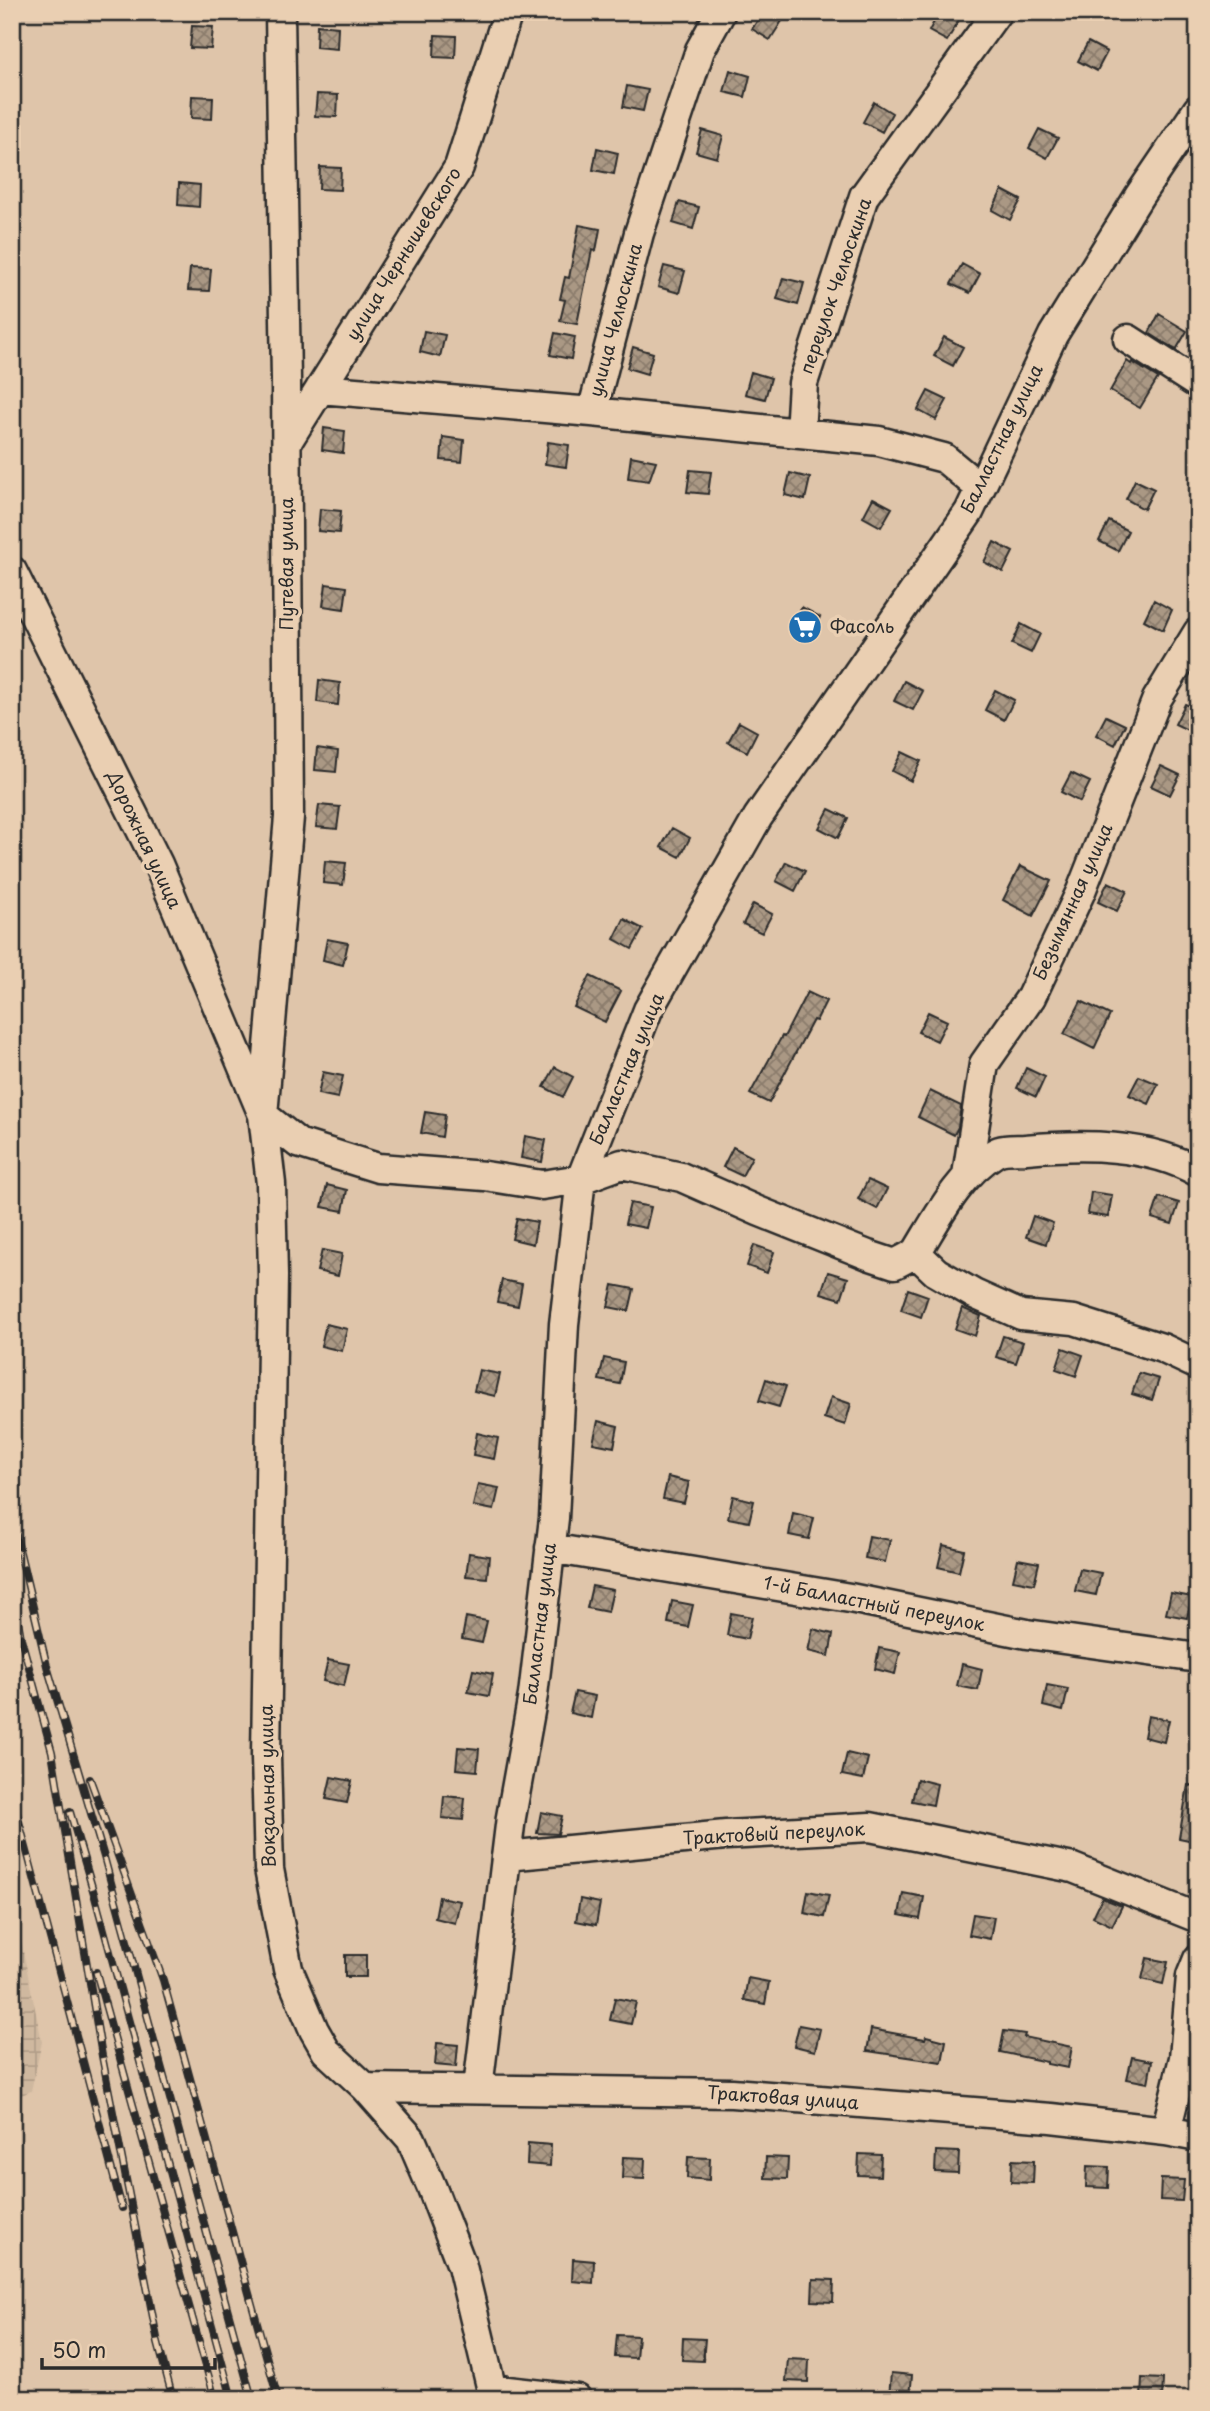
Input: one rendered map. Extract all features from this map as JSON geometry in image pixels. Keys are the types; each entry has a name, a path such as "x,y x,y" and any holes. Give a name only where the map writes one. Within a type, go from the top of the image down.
{"street":[{"name":"Путевая улица","path":"263,1115 289,817 280,12"},
{"name":"улица Чернышевского","path":"286,443 459,167 508,12"},
{"name":"улица Челюскина","path":"320,389 592,412 639,233 700,50 721,12"},
{"name":"переулок Челюскина","path":"800,433 803,383 864,196 997,12"},
{"name":"Балластная улица","path":"478,2088 510,1817 533,1695 554,1518 564,1324 581,1179 648,1010 758,817 969,512 1053,335 1139,196 1198,109"},
{"path":"1128,339 1198,384"},
{"path":"592,412 879,441 944,458 980,488"},
{"name":"Дорожная улица","path":"12,571 158,864 263,1115"},
{"name":"Безымянная улица","path":"967,1175 984,1064 1031,997 1081,891 1157,699 1198,632"},
{"path":"263,1115 298,1143 378,1168 485,1176 542,1185 581,1179 622,1164 681,1177 758,1211 895,1264 916,1252 967,1175 997,1151 1065,1146 1130,1150 1176,1159 1198,1172"},
{"name":"Вокзальная улица","path":"263,1115 271,1184 273,1276 266,1757 269,1869 288,1969 314,2030 326,2052 366,2088 411,2139 432,2188 462,2266 492,2394"},
{"path":"916,1252 936,1272 974,1294 1021,1315 1074,1320 1162,1348 1198,1365"},
{"name":"1-й Балластный переулок","path":"550,1548 850,1598 1027,1634 1198,1658"},
{"name":"Трактовый переулок","path":"506,1856 726,1835 870,1827 1073,1868 1198,1917"},
{"path":"1166,2131 1184,2058 1192,1976 1198,1959"},
{"name":"Трактовая улица","path":"366,2088 732,2093 1051,2118 1198,2137"},
{"path":"492,2394 577,2399"}],"shaded area":[{"path":"12,1898 42,2042 31,2091 12,2099"}],"building":[{"path":"763,12 782,21 770,40 752,29"},
{"path":"939,12 958,22 947,41 929,31"},
{"path":"317,25 338,27 337,49 316,47"},
{"path":"192,26 213,27 211,49 190,48"},
{"path":"435,35 456,36 455,58 434,57"},
{"path":"1088,42 1107,52 1097,71 1078,61"},
{"path":"730,70 750,76 745,97 724,92"},
{"path":"627,86 648,90 643,111 623,107"},
{"path":"317,94 338,95 337,117 315,116"},
{"path":"192,96 213,97 212,119 191,118"},
{"path":"874,102 892,113 882,132 863,122"},
{"path":"1039,129 1058,138 1047,158 1029,148"},
{"path":"702,130 723,136 717,158 696,152"},
{"path":"597,148 618,153 614,174 593,170"},
{"path":"320,167 341,168 340,190 319,189"},
{"path":"179,183 200,185 199,207 178,205"},
{"path":"1002,190 1021,200 1010,220 992,210"},
{"path":"679,202 699,207 693,229 673,223"},
{"path":"579,225 600,229 596,251 592,250 577,324 560,321 565,300 560,299 565,277 569,278"},
{"path":"962,264 980,274 970,293 951,284"},
{"path":"664,266 685,271 679,293 658,287"},
{"path":"190,268 211,269 209,291 188,290"},
{"path":"783,278 804,283 798,305 777,299"},
{"path":"1159,314 1187,331 1176,350 1149,333"},
{"path":"424,331 445,335 440,357 420,352"},
{"path":"555,333 575,337 571,359 550,355"},
{"path":"944,337 963,347 953,366 934,356"},
{"path":"633,347 653,353 647,374 627,368"},
{"path":"1127,361 1158,378 1140,408 1110,391"},
{"path":"751,372 771,378 765,399 745,394"},
{"path":"928,391 947,400 936,420 918,410"},
{"path":"324,428 345,431 343,453 322,450"},
{"path":"443,437 464,440 462,462 441,460"},
{"path":"548,442 569,445 566,467 545,464"},
{"path":"631,456 656,461 649,481 628,478"},
{"path":"690,470 711,472 708,494 687,492"},
{"path":"790,473 810,478 805,500 785,495"},
{"path":"1135,480 1154,489 1144,509 1126,499"},
{"path":"873,498 892,508 881,527 863,517"},
{"path":"320,509 341,511 339,533 318,531"},
{"path":"1109,521 1128,531 1118,551 1099,541"},
{"path":"994,542 1013,552 1003,572 984,562"},
{"path":"326,584 347,587 344,609 323,606"},
{"path":"1154,600 1172,610 1163,630 1144,620"},
{"path":"802,607 820,617 810,637 791,627"},
{"path":"1021,624 1040,634 1031,653 1012,644"},
{"path":"319,680 340,683 338,705 317,702"},
{"path":"904,681 923,691 913,710 894,701"},
{"path":"995,690 1014,700 1004,720 985,710"},
{"path":"1185,704 1198,710 1198,735 1175,724"},
{"path":"1106,716 1125,725 1115,745 1096,735"},
{"path":"739,722 757,732 747,752 728,742"},
{"path":"317,748 338,751 336,772 315,770"},
{"path":"902,752 921,761 911,781 892,771"},
{"path":"1161,766 1180,775 1170,795 1151,786"},
{"path":"1071,773 1090,782 1080,802 1061,792"},
{"path":"319,805 340,807 337,829 316,827"},
{"path":"829,809 848,818 838,838 819,828"},
{"path":"672,828 690,838 680,857 661,847"},
{"path":"325,861 346,863 343,885 323,883"},
{"path":"786,862 805,871 795,891 776,881"},
{"path":"1020,866 1051,881 1033,916 1003,900"},
{"path":"1108,882 1127,891 1117,911 1098,902"},
{"path":"753,904 772,914 762,933 743,924"},
{"path":"624,919 643,929 632,949 614,939"},
{"path":"327,939 348,943 343,965 323,960"},
{"path":"590,976 621,991 605,1022 574,1007"},
{"path":"807,992 826,1001 769,1103 750,1094"},
{"path":"1081,1001 1110,1015 1094,1049 1064,1034"},
{"path":"928,1012 947,1021 937,1041 918,1032"},
{"path":"555,1067 573,1077 563,1097 544,1087"},
{"path":"1026,1068 1045,1077 1036,1097 1017,1088"},
{"path":"323,1072 343,1076 338,1098 318,1094"},
{"path":"1139,1076 1158,1084 1149,1104 1129,1095"},
{"path":"930,1091 961,1106 954,1135 918,1117"},
{"path":"425,1112 445,1115 442,1137 421,1133"},
{"path":"525,1136 546,1140 542,1162 521,1158"},
{"path":"733,1147 752,1157 742,1176 723,1167"},
{"path":"868,1180 887,1189 877,1209 858,1199"},
{"path":"327,1185 347,1190 343,1211 322,1207"},
{"path":"1091,1192 1112,1195 1108,1217 1088,1214"},
{"path":"1159,1197 1179,1203 1172,1224 1152,1218"},
{"path":"630,1203 651,1207 646,1228 625,1224"},
{"path":"1033,1216 1053,1223 1046,1244 1026,1237"},
{"path":"517,1218 537,1222 533,1244 512,1239"},
{"path":"754,1245 774,1252 767,1273 747,1266"},
{"path":"322,1250 342,1254 338,1276 317,1271"},
{"path":"828,1272 848,1278 841,1299 821,1293"},
{"path":"502,1280 522,1284 518,1306 497,1302"},
{"path":"613,1285 634,1289 629,1311 608,1307"},
{"path":"908,1289 928,1296 921,1317 901,1310"},
{"path":"962,1308 981,1316 975,1336 955,1329"},
{"path":"326,1324 347,1329 342,1351 321,1346"},
{"path":"1003,1336 1023,1342 1016,1363 996,1357"},
{"path":"1063,1348 1083,1355 1076,1376 1056,1369"},
{"path":"604,1358 624,1362 620,1384 599,1380"},
{"path":"479,1370 500,1374 495,1396 474,1391"},
{"path":"1139,1373 1159,1379 1152,1400 1132,1394"},
{"path":"766,1379 786,1386 779,1407 759,1401"},
{"path":"831,1397 851,1404 845,1425 824,1418"},
{"path":"598,1421 618,1426 614,1447 593,1443"},
{"path":"477,1433 498,1438 494,1459 473,1455"},
{"path":"668,1477 689,1482 684,1503 663,1499"},
{"path":"478,1484 499,1488 494,1510 473,1506"},
{"path":"733,1496 754,1501 749,1522 728,1518"},
{"path":"793,1513 814,1518 809,1539 789,1535"},
{"path":"869,1536 890,1540 885,1562 865,1558"},
{"path":"943,1545 964,1550 959,1572 938,1567"},
{"path":"469,1553 489,1556 487,1578 466,1576"},
{"path":"1018,1559 1039,1563 1034,1584 1013,1580"},
{"path":"1080,1569 1101,1573 1096,1595 1075,1591"},
{"path":"592,1586 613,1590 608,1612 587,1608"},
{"path":"1171,1593 1192,1597 1187,1618 1166,1614"},
{"path":"672,1601 693,1605 688,1627 668,1623"},
{"path":"731,1613 752,1617 747,1639 727,1635"},
{"path":"466,1617 487,1621 482,1643 462,1639"},
{"path":"813,1629 833,1634 829,1656 808,1651"},
{"path":"879,1648 900,1652 895,1674 875,1669"},
{"path":"328,1660 349,1664 344,1686 323,1681"},
{"path":"962,1664 982,1669 978,1690 957,1686"},
{"path":"473,1670 493,1674 489,1696 468,1692"},
{"path":"1047,1685 1068,1689 1063,1711 1043,1706"},
{"path":"575,1692 595,1696 591,1718 570,1713"},
{"path":"1148,1716 1169,1720 1164,1742 1144,1737"},
{"path":"458,1747 479,1749 477,1771 456,1769"},
{"path":"847,1753 868,1758 863,1779 842,1775"},
{"path":"331,1777 352,1781 347,1803 326,1799"},
{"path":"917,1779 937,1784 933,1805 912,1801"},
{"path":"1188,1785 1198,1786 1198,1842 1179,1838"},
{"path":"444,1796 465,1798 463,1820 442,1818"},
{"path":"541,1812 562,1816 558,1834 537,1833"},
{"path":"808,1891 829,1895 824,1917 804,1913"},
{"path":"903,1893 924,1897 920,1919 899,1915"},
{"path":"439,1897 460,1901 455,1923 435,1918"},
{"path":"1102,1898 1122,1906 1112,1926 1093,1917"},
{"path":"580,1899 600,1903 596,1925 576,1921"},
{"path":"973,1914 994,1917 990,1939 969,1935"},
{"path":"345,1955 366,1955 366,1977 345,1977"},
{"path":"1147,1958 1168,1962 1163,1984 1142,1979"},
{"path":"748,1978 769,1982 765,2004 744,2000"},
{"path":"615,1998 636,2002 631,2024 610,2020"},
{"path":"799,2025 820,2029 815,2051 794,2046"},
{"path":"871,2029 946,2041 942,2062 867,2051"},
{"path":"1004,2031 1072,2047 1068,2068 1000,2052"},
{"path":"437,2043 458,2045 456,2067 435,2065"},
{"path":"1132,2057 1152,2061 1148,2083 1127,2079"},
{"path":"528,2143 551,2145 550,2166 527,2164"},
{"path":"936,2151 959,2152 958,2173 935,2172"},
{"path":"859,2154 881,2155 880,2176 858,2175"},
{"path":"623,2157 645,2158 644,2179 622,2178"},
{"path":"688,2157 710,2158 709,2180 687,2178"},
{"path":"766,2157 788,2158 787,2179 765,2178"},
{"path":"1012,2160 1034,2161 1033,2183 1011,2182"},
{"path":"1087,2166 1109,2167 1108,2188 1086,2187"},
{"path":"1161,2179 1184,2180 1182,2201 1160,2200"},
{"path":"573,2259 594,2261 593,2283 572,2281"},
{"path":"813,2279 834,2280 833,2302 812,2301"},
{"path":"617,2335 638,2336 636,2358 615,2357"},
{"path":"683,2338 705,2339 703,2361 682,2360"},
{"path":"788,2359 809,2360 808,2382 786,2381"},
{"path":"891,2373 912,2375 910,2397 889,2396"},
{"path":"1142,2378 1163,2379 1162,2399 1141,2399"}],"railway":[{"path":"12,1519 47,1666 104,1857 252,2399"},
{"path":"12,1587 21,1638 52,1752 102,2056 158,2343 173,2399"},
{"path":"90,1779 163,1980 278,2399"},
{"path":"12,1795 122,2208"},
{"path":"70,1812 232,2399"},
{"path":"96,1972 215,2399"}],"place":[{"name":"Фасоль","path":"805,627"}]}
